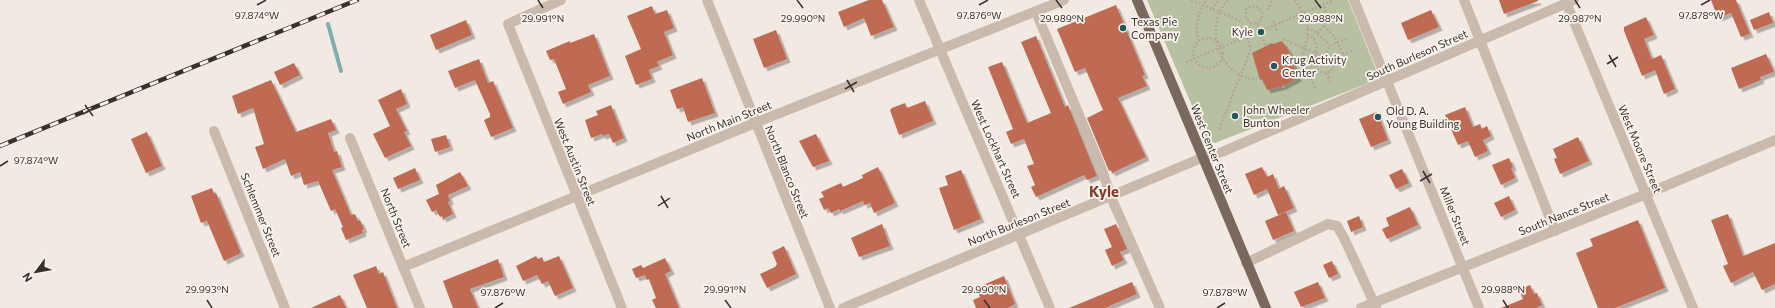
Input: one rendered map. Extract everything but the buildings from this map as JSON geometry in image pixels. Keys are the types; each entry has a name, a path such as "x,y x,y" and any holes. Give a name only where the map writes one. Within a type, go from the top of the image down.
{"main road":[{"name":"West Center Street","path":"1137,0 1266,308"}],"street":[{"name":"West Austin Street","path":"561,0 508,24 576,197 622,308"},
{"name":"North Blanco Street","path":"707,0 754,123 830,308"},
{"name":"West Lockhart Street","path":"919,0 1020,234 1050,308"},
{"name":"North Main Street","path":"403,267 754,123 940,51 1064,0"},
{"name":"Miller Street","path":"1354,0 1479,308"},
{"path":"1464,0 1555,231"},
{"name":"South Burleson Street","path":"1204,157 1222,152 1569,1"},
{"name":"West Moore Street","path":"1569,1 1692,308"},
{"path":"1036,12 1102,170 1111,197 1160,308"},
{"name":"Schlemmer Street","path":"214,130 282,307"},
{"name":"North Street","path":"350,138 420,308"},
{"name":"South Nance Street","path":"1361,308 1376,305 1775,140"},
{"name":"North Burleson Street","path":"843,308 1204,157"},
{"path":"1246,263 1328,224 1338,226 1376,305"}],"path":[{"path":"1191,0 1240,21"},
{"path":"1199,41 1197,36 1197,27 1202,5 1207,0"},
{"path":"1212,9 1219,0"},
{"path":"1228,0 1220,12 1215,28 1218,49 1222,58 1233,70 1257,79"},
{"path":"1268,10 1272,0"},
{"path":"1295,0 1303,14 1307,28 1302,58 1314,88"},
{"path":"1186,62 1261,32 1332,1"},
{"path":"1317,33 1324,26 1327,19 1324,5"},
{"path":"1252,6 1258,7 1262,13 1262,19 1257,24 1251,23 1246,18 1246,10 1252,6"},
{"path":"1273,21 1277,31"},
{"path":"1257,24 1266,46"},
{"path":"1324,26 1334,36 1343,54"},
{"path":"1307,28 1317,33 1330,45"},
{"path":"1219,129 1251,49 1244,32"},
{"path":"1307,35 1312,36 1317,44 1318,47 1313,59 1316,66 1322,73 1327,73 1334,69 1343,54 1353,50"},
{"path":"1207,38 1216,41 1222,47 1222,58 1218,64 1207,68 1198,64 1194,59 1193,51 1199,41 1207,38"},
{"path":"1306,69 1321,63 1330,45 1348,38"},
{"path":"1283,39 1343,65"},
{"path":"1327,73 1330,82"}],"green space":[{"path":"1147,0 1348,0 1377,72 1374,81 1215,143 1209,141 1204,134"}],"waterway":[{"path":"328,24 341,71"}],"railway":[{"path":"0,146 357,0"}],"place":[{"name":"Texas Pie Company","path":"1123,28"},
{"name":"Kyle","path":"1261,32"},
{"name":"Krug Activity Center","path":"1274,66"},
{"name":"John Wheeler Bunton","path":"1235,116"},
{"name":"Old D. A. Young Building","path":"1378,117"}],"district":[{"name":"Kyle","path":"1104,192"}]}
